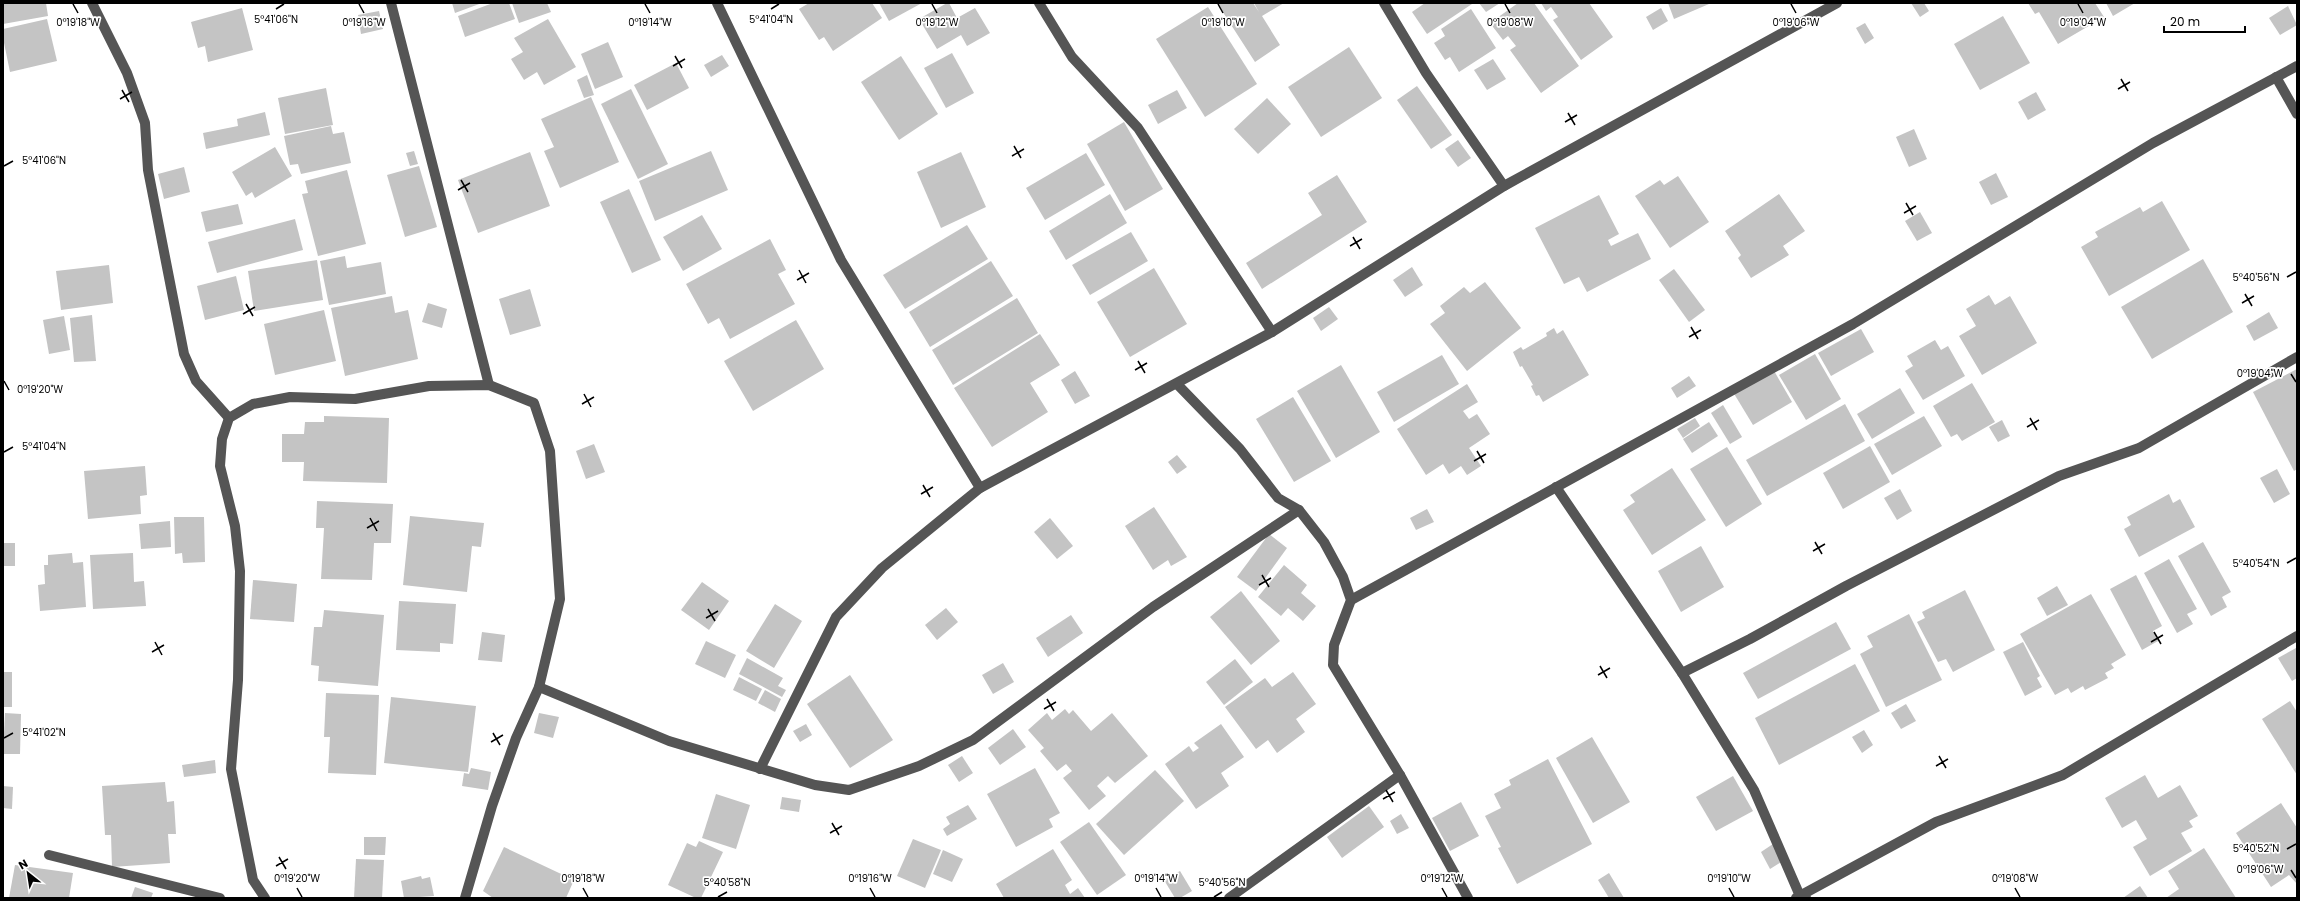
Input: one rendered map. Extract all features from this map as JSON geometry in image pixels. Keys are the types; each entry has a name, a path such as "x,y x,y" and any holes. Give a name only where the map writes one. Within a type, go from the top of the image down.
{"street":[{"path":"92,3 127,73 146,123 148,170 184,354 196,382 229,418"},
{"path":"391,3 489,385"},
{"path":"717,3 841,260 980,488"},
{"path":"1039,3 1072,57 1138,128 1272,332"},
{"path":"1384,3 1426,73 1504,186"},
{"path":"760,769 836,617 882,568 980,488 1178,384 1272,332 1504,186 1837,3"},
{"path":"1351,600 1853,324 2153,143 2297,66"},
{"path":"2276,77 2297,114"},
{"path":"1682,673 1750,639 1846,586 2059,476 2139,448 2297,357"},
{"path":"1178,384 1240,449 1278,498 1299,510 1324,542 1343,577 1351,600 1334,645 1333,665 1400,775 1468,898"},
{"path":"264,898 253,880 231,769 238,680 240,571 235,526 220,466 222,439 229,418 253,404 290,397 355,399 429,386 489,385 534,403 550,451 560,599 539,687 516,738 492,806 465,898"},
{"path":"1556,487 1682,673 1754,790 1801,897 1936,822 2063,775 2297,636"},
{"path":"539,687 669,741 815,785 849,790 919,766 973,740 1153,607 1299,510"},
{"path":"1229,898 1400,775"},
{"path":"49,855 220,898"}],"building":[{"path":"3,3 46,3 48,16 3,24"},
{"path":"452,3 482,3 455,13"},
{"path":"493,3 509,3 515,19 465,37 458,16"},
{"path":"512,3 547,3 551,12 519,23"},
{"path":"809,3 872,3 882,18 833,51 824,37 819,40 799,9"},
{"path":"879,3 922,3 889,21"},
{"path":"949,3 957,18 975,8 990,33 967,46 961,35 937,49 919,19"},
{"path":"1217,3 1253,3 1259,12 1254,3 1284,3 1262,16 1280,45 1255,62"},
{"path":"1425,3 1472,4 1427,34 1412,12"},
{"path":"1479,3 1500,3 1486,12"},
{"path":"1518,3 1534,3 1579,66 1541,93 1510,50 1516,46 1508,36 1503,40 1490,23"},
{"path":"1541,3 1589,3 1613,37 1581,60 1553,20 1558,17 1551,7 1546,11"},
{"path":"1668,3 1708,3 1709,4 1674,19"},
{"path":"1911,3 1924,3 1929,11 1920,17"},
{"path":"2028,3 2095,3 2104,17 2058,44 2039,12 2035,14"},
{"path":"2106,3 2135,3 2113,16"},
{"path":"2288,6 2297,25 2280,35 2269,18"},
{"path":"1208,7 1257,84 1205,117 1156,39"},
{"path":"242,8 253,50 208,62 205,46 198,48 191,22"},
{"path":"1661,8 1668,21 1653,30 1646,17"},
{"path":"1471,9 1496,48 1459,72 1450,57 1445,60 1434,43 1445,36 1441,29"},
{"path":"379,11 383,29 361,34 358,15"},
{"path":"2003,16 2030,63 1980,90 1954,44"},
{"path":"47,19 57,61 10,72 3,38 3,29"},
{"path":"548,19 576,67 544,85 537,72 524,80 511,59 523,52 514,38"},
{"path":"1865,23 1874,38 1865,44 1856,28"},
{"path":"608,42 623,77 595,89 581,54"},
{"path":"1349,47 1382,98 1321,137 1288,87"},
{"path":"952,53 974,93 946,108 924,68"},
{"path":"722,55 729,66 711,77 704,65"},
{"path":"901,56 938,114 899,140 861,82"},
{"path":"1493,59 1506,79 1487,90 1474,70"},
{"path":"676,63 689,88 647,110 634,85"},
{"path":"587,75 594,95 584,98 577,80"},
{"path":"1417,86 1452,135 1431,149 1397,100"},
{"path":"326,88 333,125 285,134 278,98"},
{"path":"631,89 668,164 638,179 601,104"},
{"path":"1177,90 1187,108 1158,124 1148,105"},
{"path":"2036,92 2046,110 2028,120 2018,102"},
{"path":"591,97 619,162 560,188 544,151 554,147 541,119"},
{"path":"1267,98 1291,124 1258,154 1234,129"},
{"path":"265,112 270,135 206,149 203,133 238,126 237,119"},
{"path":"1124,122 1163,189 1125,211 1087,144"},
{"path":"331,126 333,134 344,132 351,163 301,174 298,164 290,165 284,136"},
{"path":"1914,129 1927,159 1909,167 1896,137"},
{"path":"1458,140 1471,158 1458,167 1445,149"},
{"path":"275,147 292,176 255,198 252,192 246,196 232,172"},
{"path":"414,151 418,164 410,166 406,153"},
{"path":"711,151 728,190 655,221 639,181"},
{"path":"530,152 550,206 478,233 458,180"},
{"path":"961,152 986,207 941,228 917,172"},
{"path":"1086,153 1105,185 1045,220 1026,188"},
{"path":"419,166 437,227 405,237 387,175"},
{"path":"184,167 190,192 164,199 158,174"},
{"path":"347,170 366,244 318,256 302,194 308,193 305,181"},
{"path":"1996,173 2008,197 1991,205 1979,182"},
{"path":"1337,175 1367,222 1262,289 1246,263 1322,215 1308,193"},
{"path":"1678,176 1709,222 1670,248 1635,196 1660,180 1664,185"},
{"path":"629,189 661,260 632,273 600,202"},
{"path":"1110,194 1127,223 1066,260 1049,231"},
{"path":"1779,194 1805,231 1783,246 1789,255 1751,278 1738,258 1741,255 1725,231"},
{"path":"1599,195 1619,234 1608,240 1611,246 1638,233 1651,259 1587,292 1579,277 1564,284 1535,228"},
{"path":"2162,201 2190,250 2109,296 2081,247 2098,237 2095,232 2140,207 2143,212"},
{"path":"238,204 243,224 206,232 201,212"},
{"path":"1920,212 1932,233 1917,241 1905,221"},
{"path":"702,215 722,249 683,271 663,237"},
{"path":"295,219 303,250 217,273 208,242"},
{"path":"967,225 988,259 905,309 883,275"},
{"path":"1131,232 1148,261 1090,295 1072,265"},
{"path":"770,239 786,270 778,274 795,304 730,339 719,318 708,324 686,284"},
{"path":"345,256 347,268 381,262 386,294 329,305 320,261"},
{"path":"2203,259 2233,312 2152,359 2121,307"},
{"path":"317,260 323,300 254,311 248,271"},
{"path":"991,261 1013,296 930,347 909,312"},
{"path":"109,265 113,303 61,310 56,271"},
{"path":"1412,267 1423,285 1405,297 1393,280"},
{"path":"1154,268 1187,324 1130,357 1097,302"},
{"path":"1674,269 1705,310 1689,322 1659,280"},
{"path":"236,276 244,310 205,320 197,286"},
{"path":"1485,282 1521,328 1467,371 1430,324 1445,313 1440,306 1464,287 1470,293"},
{"path":"530,289 541,326 510,335 499,299"},
{"path":"1989,295 1995,305 2010,296 2037,343 1982,375 1959,336 1976,326 1966,309"},
{"path":"392,296 395,313 408,310 418,359 345,376 331,308"},
{"path":"1017,298 1038,333 953,385 932,350"},
{"path":"428,303 447,309 442,328 422,322"},
{"path":"1329,307 1338,319 1321,331 1313,318"},
{"path":"324,310 336,361 275,375 264,324"},
{"path":"2269,312 2278,328 2254,341 2246,326"},
{"path":"92,315 96,361 74,362 70,318"},
{"path":"64,316 70,350 49,354 43,320"},
{"path":"796,320 824,369 753,411 724,361"},
{"path":"1554,328 1557,334 1563,330 1589,375 1543,402 1539,395 1536,396 1531,386 1533,385 1522,366 1520,367 1513,352 1521,347 1523,350 1547,336 1546,333"},
{"path":"1861,329 1874,352 1831,376 1818,353"},
{"path":"1040,334 1060,365 1030,383 1048,412 992,447 954,388"},
{"path":"1935,340 1941,350 1948,346 1965,376 1923,400 1905,371 1913,366 1907,356"},
{"path":"1815,354 1841,399 1806,420 1779,375"},
{"path":"1442,355 1459,384 1394,422 1377,392"},
{"path":"1341,365 1380,432 1336,458 1297,391"},
{"path":"1773,369 1792,402 1753,425 1733,392"},
{"path":"2297,369 2297,469 2294,471 2253,392"},
{"path":"1075,371 1090,396 1075,404 1061,380"},
{"path":"1689,376 1696,386 1677,398 1671,388"},
{"path":"1972,383 1995,422 1962,441 1957,434 1951,437 1933,406"},
{"path":"1467,384 1478,402 1463,411 1469,419 1477,414 1490,434 1469,448 1481,466 1467,475 1461,466 1449,474 1443,464 1426,475 1397,429"},
{"path":"1900,388 1915,413 1872,439 1857,414"},
{"path":"1293,397 1331,461 1294,482 1256,419"},
{"path":"1845,404 1865,441 1767,496 1746,460"},
{"path":"1723,405 1742,437 1730,444 1711,413"},
{"path":"324,416 389,418 387,483 303,481 304,462 282,462 282,434 304,434 305,422 324,422"},
{"path":"1924,416 1942,446 1892,475 1874,444"},
{"path":"1695,418 1700,426 1683,438 1677,429"},
{"path":"2002,420 2010,436 1998,442 1989,427"},
{"path":"1709,422 1718,436 1692,453 1683,439"},
{"path":"594,444 605,472 586,479 576,451"},
{"path":"1870,446 1890,482 1843,509 1823,473"},
{"path":"1727,447 1762,504 1726,527 1690,469"},
{"path":"1177,455 1187,467 1177,474 1168,462"},
{"path":"145,466 147,495 140,496 141,514 88,519 84,471"},
{"path":"1672,468 1706,520 1652,555 1623,510 1635,502 1630,495"},
{"path":"2277,469 2290,494 2274,503 2260,478"},
{"path":"1900,489 1912,511 1897,520 1884,498"},
{"path":"2169,494 2173,503 2180,499 2195,527 2139,557 2124,529 2131,525 2127,517"},
{"path":"317,501 393,504 391,543 374,543 372,580 321,579 324,528 316,528"},
{"path":"1154,507 1187,557 1171,566 1168,560 1153,570 1125,526"},
{"path":"1427,509 1434,522 1416,530 1410,518"},
{"path":"410,516 484,523 481,547 472,546 467,592 403,585"},
{"path":"174,517 204,517 205,562 183,563 182,553 175,554"},
{"path":"1050,518 1073,546 1057,559 1034,532"},
{"path":"170,521 171,547 141,549 139,524"},
{"path":"1269,534 1287,548 1256,591 1237,577"},
{"path":"2203,542 2231,592 2222,597 2227,607 2211,616 2178,556"},
{"path":"3,543 15,543 15,566 3,566"},
{"path":"1701,546 1724,587 1681,612 1658,571"},
{"path":"72,553 73,563 83,562 86,607 40,611 38,585 45,584 44,565 48,565 48,555"},
{"path":"133,553 134,582 144,581 146,606 93,609 90,555"},
{"path":"2169,559 2197,609 2187,614 2193,624 2177,633 2144,573"},
{"path":"1284,565 1307,585 1301,593 1316,606 1303,621 1288,608 1281,616 1258,597"},
{"path":"2136,575 2162,626 2153,631 2158,641 2142,650 2110,589"},
{"path":"253,580 297,584 294,622 250,619"},
{"path":"702,582 729,601 709,630 681,610"},
{"path":"2057,586 2068,605 2047,616 2037,598"},
{"path":"1965,590 1995,650 1953,672 1946,659 1938,662 1917,622 1925,618 1922,612"},
{"path":"1241,591 1280,641 1251,665 1210,617"},
{"path":"2091,594 2126,655 2111,664 2114,668 2105,673 2108,678 2085,690 2083,686 2071,693 2068,688 2055,695 2020,634"},
{"path":"399,601 456,604 453,644 440,643 440,652 396,650"},
{"path":"775,604 802,621 774,668 746,651"},
{"path":"946,608 958,622 937,640 925,625"},
{"path":"324,610 384,615 378,686 318,681 319,666 311,665 314,627 322,627"},
{"path":"1909,614 1942,680 1886,707 1860,654 1873,647 1867,636"},
{"path":"1071,615 1083,633 1048,657 1036,638"},
{"path":"1836,622 1851,649 1758,699 1743,673"},
{"path":"482,632 505,635 502,662 478,660"},
{"path":"706,641 736,655 725,678 695,664"},
{"path":"2023,642 2040,676 2037,678 2042,687 2025,696 2003,652"},
{"path":"2296,648 2297,678 2292,681 2278,658"},
{"path":"747,658 783,678 778,686 786,690 782,697 739,674"},
{"path":"1235,659 1253,682 1224,705 1206,682"},
{"path":"1003,663 1014,682 993,694 982,675"},
{"path":"1855,664 1880,711 1779,765 1755,718"},
{"path":"3,672 12,672 12,707 3,707"},
{"path":"1293,672 1316,704 1296,719 1305,732 1277,753 1268,740 1256,749 1225,707 1265,678 1272,687"},
{"path":"850,675 893,740 850,768 807,704"},
{"path":"739,677 762,689 756,701 733,690"},
{"path":"765,690 781,699 775,712 758,703"},
{"path":"326,693 379,695 376,775 328,773 330,737 324,737"},
{"path":"391,697 476,706 468,772 384,763"},
{"path":"2290,701 2297,712 2297,775 2262,719"},
{"path":"1906,704 1916,721 1901,729 1891,713"},
{"path":"1065,709 1069,714 1073,710 1091,731 1112,713 1148,756 1115,783 1108,776 1097,786 1106,796 1089,810 1063,778 1072,771 1066,764 1057,771 1040,751 1044,748 1028,730 1047,713 1052,720"},
{"path":"5,713 21,714 20,754 3,754"},
{"path":"539,713 559,717 553,738 534,733"},
{"path":"806,724 812,735 800,742 793,731"},
{"path":"1221,724 1244,757 1221,773 1229,786 1196,809 1165,764 1189,746 1193,752 1199,748 1194,743"},
{"path":"1013,729 1026,747 1000,765 988,748"},
{"path":"1864,730 1873,745 1862,753 1852,737"},
{"path":"1592,737 1630,802 1593,823 1556,758"},
{"path":"962,756 973,773 959,782 948,765"},
{"path":"1548,759 1592,844 1517,884 1498,848 1501,847 1485,816 1501,808 1494,794 1511,785 1509,780"},
{"path":"215,760 216,773 184,777 182,765"},
{"path":"471,768 491,772 488,790 462,786 464,773 469,774"},
{"path":"1035,768 1060,813 1049,819 1053,827 1016,847 987,794"},
{"path":"1155,770 1184,801 1124,855 1096,824"},
{"path":"2145,775 2158,798 2180,785 2198,816 2189,821 2193,827 2181,833 2192,851 2150,876 2133,847 2147,839 2136,820 2122,828 2105,798"},
{"path":"1733,776 1753,811 1716,831 1696,797"},
{"path":"165,782 167,802 174,801 176,834 168,834 170,863 112,867 111,835 105,835 102,786"},
{"path":"3,786 13,787 12,809 3,808"},
{"path":"716,794 750,805 736,849 702,838"},
{"path":"782,797 801,800 799,812 780,809"},
{"path":"1461,802 1479,836 1450,851 1432,818"},
{"path":"2281,803 2297,828 2297,884 2289,875 2271,887 2236,833"},
{"path":"968,805 977,819 947,836 943,829 950,824 946,817"},
{"path":"1369,806 1384,827 1342,858 1327,837"},
{"path":"1401,814 1409,828 1397,834 1390,821"},
{"path":"1089,822 1126,875 1097,895 1060,842"},
{"path":"364,837 386,837 385,855 364,855"},
{"path":"913,839 941,850 925,888 897,876"},
{"path":"699,841 723,852 701,898 696,898 668,885 687,843 696,847"},
{"path":"1773,844 1783,861 1770,869 1761,852"},
{"path":"504,847 574,880 566,898 493,898 483,891"},
{"path":"2204,848 2236,898 2166,898 2179,889 2168,871"},
{"path":"1053,849 1072,880 1065,885 1070,894 1078,888 1085,898 1004,898 996,884"},
{"path":"943,850 963,859 952,882 933,874"},
{"path":"356,859 384,860 382,898 354,898"},
{"path":"15,865 73,873 69,898 9,898"},
{"path":"1180,871 1192,891 1180,898 1175,898 1164,880"},
{"path":"1609,873 1624,898 1609,898 1598,880"},
{"path":"421,876 422,879 430,877 434,896 404,898 401,881"},
{"path":"2140,886 2148,898 2123,898"},
{"path":"135,887 153,893 151,898 131,898"}]}
